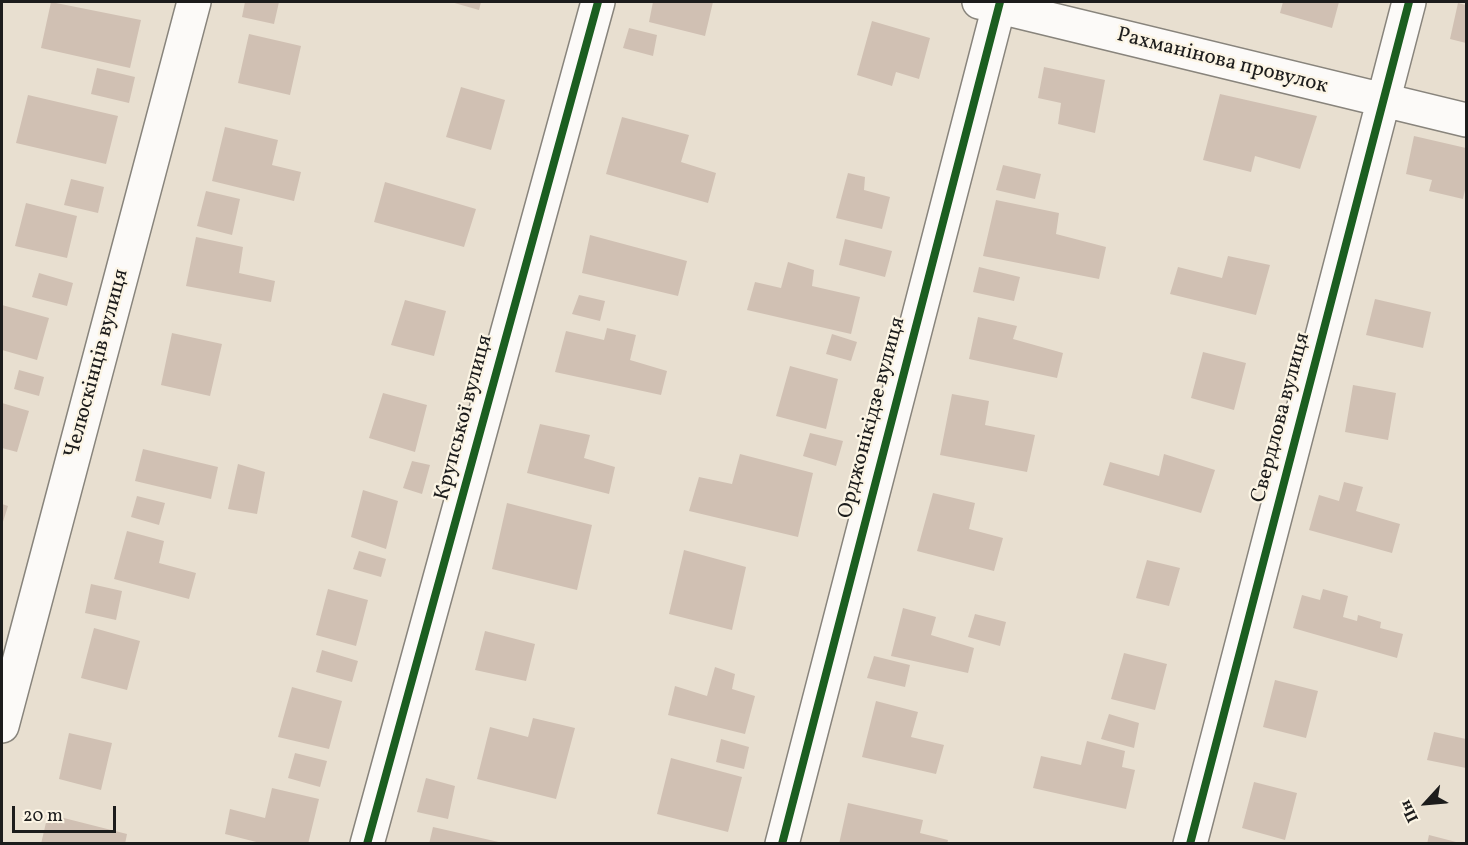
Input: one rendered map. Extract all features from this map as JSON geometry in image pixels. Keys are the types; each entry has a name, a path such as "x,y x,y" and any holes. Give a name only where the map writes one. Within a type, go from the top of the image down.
{"street":[{"name":"Челюскінців вулиця","path":"2,726 194,2"},
{"name":"Крупської вулиця","path":"367,843 598,2"},
{"name":"Свердлова вулиця","path":"1190,843 1408,2"},
{"name":"Рахманінова провулок","path":"992,3 1467,120"},
{"name":"Орджонікідзе вулиця","path":"782,843 992,3"}],"building":[{"path":"51,2 141,20 130,68 41,48"},
{"path":"245,2 279,2 274,24 242,17"},
{"path":"451,2 481,2 479,10"},
{"path":"653,2 713,2 705,36 649,22"},
{"path":"1283,2 1339,2 1332,28 1280,13"},
{"path":"1458,3 1466,5 1466,43 1450,39"},
{"path":"872,21 930,38 919,79 896,72 892,86 857,75"},
{"path":"629,28 657,35 653,56 623,48"},
{"path":"249,34 301,46 290,95 238,83"},
{"path":"1044,67 1105,80 1095,133 1058,124 1061,103 1038,98"},
{"path":"97,68 135,77 129,103 91,94"},
{"path":"461,87 505,100 491,150 446,137"},
{"path":"1220,94 1317,116 1300,169 1255,156 1251,172 1203,160"},
{"path":"28,95 118,116 106,164 16,143"},
{"path":"622,117 689,135 681,162 716,173 708,203 606,174"},
{"path":"225,127 278,140 272,165 301,172 294,201 212,181"},
{"path":"1414,136 1466,148 1466,185 1463,199 1429,191 1432,180 1406,174"},
{"path":"1003,165 1041,174 1035,199 996,190"},
{"path":"848,173 865,177 864,190 890,197 882,229 836,218"},
{"path":"71,179 104,187 98,213 64,205"},
{"path":"385,182 476,209 464,247 374,222"},
{"path":"206,191 240,199 232,235 197,226"},
{"path":"996,200 1059,213 1056,234 1106,247 1099,279 983,256"},
{"path":"26,203 77,216 67,258 15,246"},
{"path":"590,235 687,261 678,296 582,273"},
{"path":"196,237 243,247 239,273 275,281 271,302 186,286"},
{"path":"845,239 892,251 885,277 839,265"},
{"path":"1228,256 1270,265 1256,315 1170,294 1178,267 1222,278"},
{"path":"788,262 814,270 812,286 860,297 851,334 747,310 755,282 781,288"},
{"path":"979,267 1020,277 1014,301 973,292"},
{"path":"39,273 73,283 67,306 32,297"},
{"path":"579,295 605,301 600,321 572,314"},
{"path":"1375,299 1431,312 1423,348 1366,335"},
{"path":"405,300 446,311 434,356 391,345"},
{"path":"2,305 49,318 37,360 2,350"},
{"path":"978,317 1017,326 1013,339 1063,353 1057,378 969,359"},
{"path":"607,328 636,335 630,360 667,371 661,395 555,372 566,331 604,340"},
{"path":"172,333 222,344 210,396 161,385"},
{"path":"832,334 857,342 851,361 826,354"},
{"path":"1203,352 1246,363 1234,410 1191,398"},
{"path":"790,366 838,379 826,429 776,416"},
{"path":"19,370 44,377 39,396 14,389"},
{"path":"1353,385 1396,393 1388,440 1345,432"},
{"path":"383,393 427,405 415,452 369,438"},
{"path":"952,394 989,401 985,425 1035,435 1027,472 940,455"},
{"path":"2,403 29,411 17,452 2,448"},
{"path":"540,424 590,435 584,458 615,467 609,494 527,473"},
{"path":"810,433 843,441 836,466 803,456"},
{"path":"143,449 218,467 211,499 135,481"},
{"path":"740,454 813,473 798,537 689,511 699,477 732,484"},
{"path":"1164,454 1215,470 1201,513 1103,485 1110,462 1159,476"},
{"path":"412,461 430,465 422,494 403,488"},
{"path":"238,464 265,472 257,514 228,509"},
{"path":"1344,482 1363,487 1356,511 1400,524 1392,553 1309,530 1319,495 1339,501"},
{"path":"363,490 398,501 386,549 351,537"},
{"path":"933,493 975,503 969,529 1003,538 994,571 917,551"},
{"path":"137,496 165,503 159,525 131,517"},
{"path":"507,503 592,525 577,590 492,569"},
{"path":"2,504 8,506 2,525"},
{"path":"127,531 164,541 159,563 196,573 189,599 114,579"},
{"path":"684,550 746,567 732,630 669,614"},
{"path":"359,551 386,559 381,577 353,569"},
{"path":"1147,560 1180,568 1169,606 1136,598"},
{"path":"91,584 122,591 116,620 85,613"},
{"path":"328,589 368,600 356,646 316,635"},
{"path":"1323,589 1348,596 1343,617 1357,621 1358,615 1381,622 1380,628 1403,634 1397,658 1293,628 1302,595 1320,600"},
{"path":"903,608 936,617 931,635 974,648 968,673 891,656"},
{"path":"975,614 1006,622 1000,646 968,637"},
{"path":"94,628 140,641 127,690 81,678"},
{"path":"485,631 535,644 526,681 475,670"},
{"path":"322,650 358,661 352,682 316,672"},
{"path":"1124,653 1167,664 1155,710 1111,699"},
{"path":"874,656 910,665 905,687 867,678"},
{"path":"715,667 735,674 732,689 755,696 745,734 668,715 675,686 707,696"},
{"path":"1275,680 1318,691 1306,738 1263,727"},
{"path":"292,687 342,701 329,749 278,737"},
{"path":"876,701 918,712 911,737 944,745 936,774 862,757"},
{"path":"1109,714 1139,723 1134,748 1101,739"},
{"path":"533,718 575,728 556,799 477,779 490,727 528,737"},
{"path":"1434,732 1466,739 1466,768 1427,760"},
{"path":"69,733 112,743 101,790 59,779"},
{"path":"721,739 749,747 744,769 716,762"},
{"path":"1087,741 1125,751 1122,767 1135,770 1126,809 1033,788 1041,756 1081,765"},
{"path":"295,753 327,761 320,787 288,778"},
{"path":"671,758 742,777 728,832 657,814"},
{"path":"426,778 455,786 448,819 417,812"},
{"path":"1254,782 1297,793 1285,840 1242,828"},
{"path":"272,788 319,799 308,844 264,844 225,834 230,809 265,818"},
{"path":"848,803 923,820 920,833 948,840 947,844 839,844"},
{"path":"48,814 127,834 125,844 41,844"},
{"path":"433,827 503,843 503,844 429,844"},
{"path":"1429,835 1460,843 1460,844 1427,844"}],"cycle path":[{"path":"367,844 598,2"},
{"path":"782,844 1000,2"},
{"path":"1190,844 1409,2"}]}
